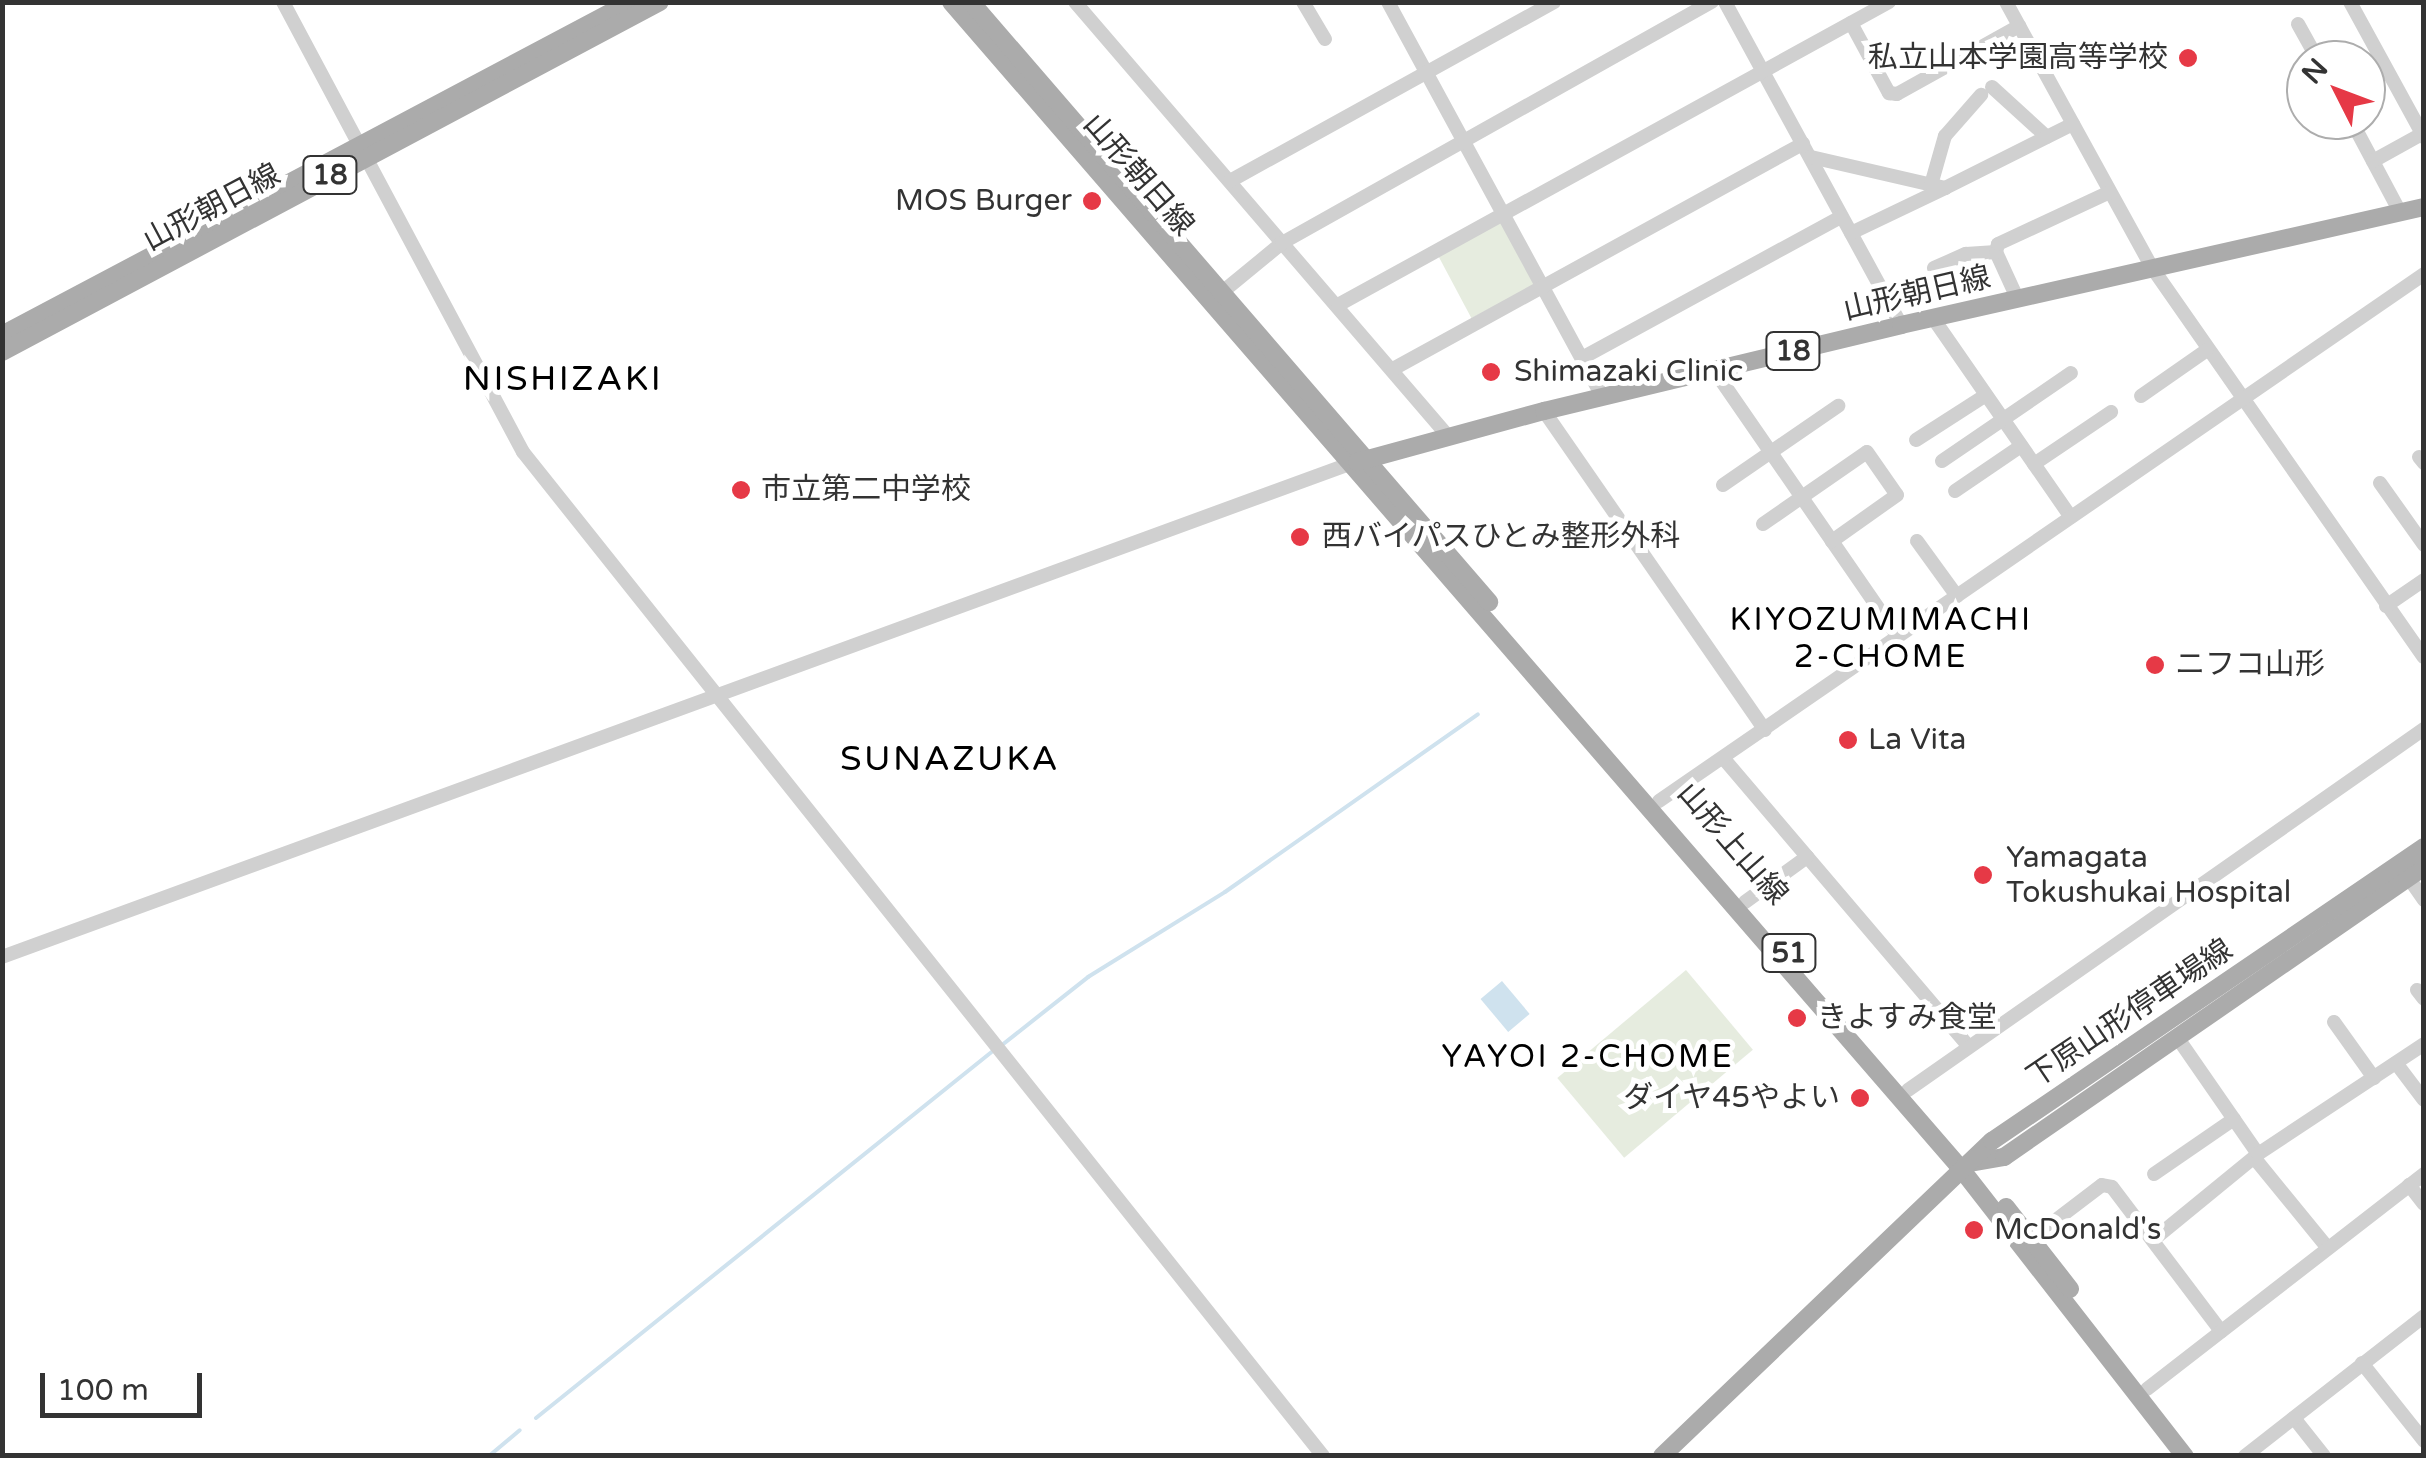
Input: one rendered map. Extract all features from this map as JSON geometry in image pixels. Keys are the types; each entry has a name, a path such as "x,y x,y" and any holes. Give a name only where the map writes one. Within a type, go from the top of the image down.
{"main road":[{"name":"山形朝日線","path":"2,352 630,2"},
{"name":"山形朝日線","path":"2,334 660,2"},
{"name":"山形朝日線","path":"951,2 1217,297"},
{"name":"山形朝日線","path":"971,2 1359,462 1602,396 2424,207"},
{"name":"山形上山線","path":"1359,462 1659,800 1908,1090 2185,1456"},
{"name":"山形上山線","path":"1359,462 2031,1239 2198,1456"},
{"name":"下原山形停車場線","path":"1662,1456 1992,1142 2424,848"},
{"name":"下原山形停車場線","path":"1966,1166 2004,1157 2416,872"}],"street":[{"path":"283,2 523,452 1323,1456"},
{"path":"1075,2 1447,436"},
{"path":"1303,2 1324,40"},
{"path":"1388,2 1602,396"},
{"path":"1230,181 1554,2"},
{"path":"1217,297 1282,243 1712,2"},
{"path":"1725,2 1901,325"},
{"path":"1338,305 1889,2"},
{"path":"2006,2 2153,269 2424,657"},
{"path":"2350,2 2423,136 2373,161"},
{"path":"1851,24 1888,93 1897,94 2019,26"},
{"path":"2298,24 2307,40"},
{"path":"1938,186 1945,136 1986,91 2047,137"},
{"path":"1851,234 1938,186 2073,124"},
{"path":"2362,140 2400,212"},
{"path":"1393,369 1543,285 1807,150 1938,186"},
{"path":"2018,300 1996,252 1998,244 2110,192"},
{"path":"1582,358 1841,217"},
{"path":"1934,268 1966,254 1996,252"},
{"path":"1659,800 1724,759 2424,274"},
{"path":"1932,318 2071,517"},
{"path":"2141,396 2208,350"},
{"path":"1714,370 1898,637"},
{"path":"1942,461 2071,373"},
{"path":"1916,440 1986,395"},
{"path":"1723,485 1838,406"},
{"path":"1544,411 1765,730"},
{"path":"2034,464 2111,412"},
{"path":"1955,491 2021,446"},
{"path":"1763,524 1867,452 1897,495 1832,541"},
{"path":"2,957 1359,462"},
{"path":"2380,482 2424,545"},
{"path":"1918,541 1956,596"},
{"path":"2386,606 2424,580"},
{"path":"1908,1090 2424,728"},
{"path":"1724,759 1967,1046"},
{"path":"1746,902 1807,857"},
{"path":"2416,872 2424,900"},
{"path":"2334,1022 2374,1078"},
{"path":"2177,1037 2257,1157 2327,1247"},
{"path":"2153,1240 2257,1157 2424,1044"},
{"path":"2396,1063 2424,1100"},
{"path":"2154,1174 2234,1120"},
{"path":"2147,1389 2424,1174"},
{"path":"2031,1239 2102,1185 2112,1186 2221,1331"},
{"path":"2409,1185 2424,1204"},
{"path":"2246,1456 2424,1316"},
{"path":"2362,1363 2424,1440"},
{"path":"2294,1418 2324,1456"}],"shaded area":[{"path":"1503,220 1537,284 1471,318 1438,255"},
{"path":"1686,970 1753,1050 1624,1158 1557,1078"}],"water":[{"path":"1502,981 1530,1014 1508,1032 1481,999"}],"waterway":[{"path":"1002,1045 1088,977 1225,892 1478,714"},
{"path":"536,1418 994,1050"},
{"path":"489,1456 520,1430"}],"place":[{"name":"私立山本学園高等学校","path":"2188,58"},
{"name":"MOS Burger","path":"1092,201"},
{"name":"Shimazaki Clinic","path":"1491,372"},
{"name":"市立第二中学校","path":"741,490"},
{"name":"西バイパスひとみ整形外科","path":"1300,537"},
{"name":"ニフコ山形","path":"2155,665"},
{"name":"La Vita","path":"1848,740"},
{"name":"Yamagata Tokushukai Hospital","path":"1983,875"},
{"name":"きよすみ食堂","path":"1797,1018"},
{"name":"ダイヤ45やよい","path":"1860,1098"},
{"name":"McDonald's","path":"1974,1230"}],"district":[{"name":"NISHIZAKI","path":"563,379"},
{"name":"KIYOZUMIMACHI 2-CHOME","path":"1881,640"},
{"name":"SUNAZUKA","path":"950,759"},
{"name":"YAYOI 2-CHOME","path":"1588,1057"}]}
